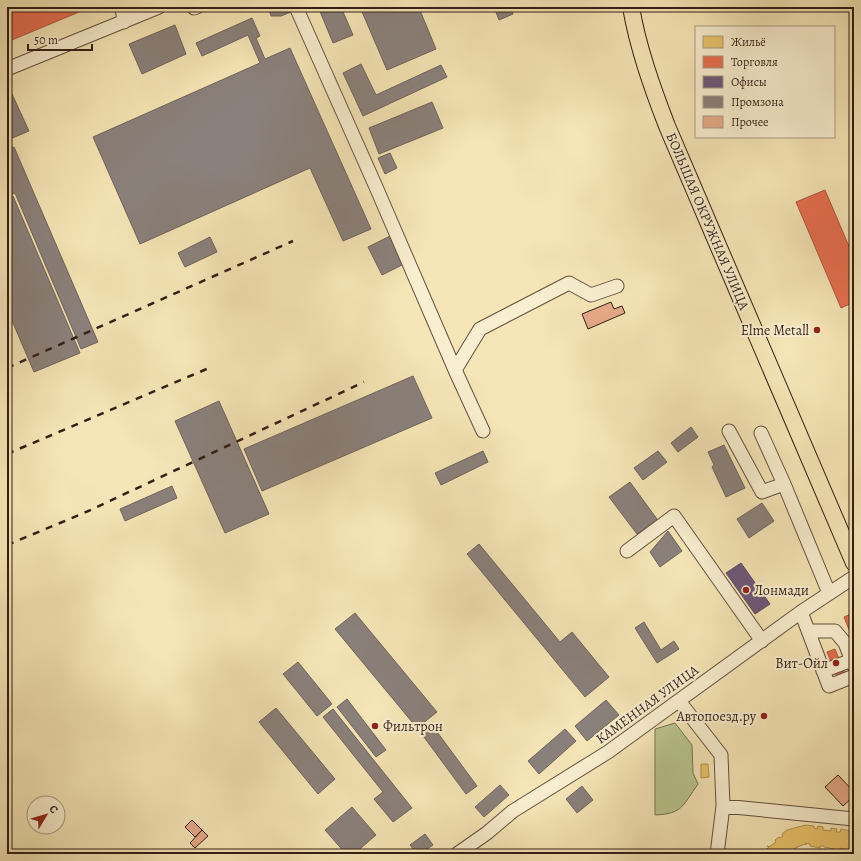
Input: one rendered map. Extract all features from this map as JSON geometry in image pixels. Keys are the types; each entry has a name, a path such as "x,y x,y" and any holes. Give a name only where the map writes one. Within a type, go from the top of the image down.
{"main road":[{"name":"БОЛЬШАЯ ОКРУЖНАЯ УЛИЦА","path":"631,7 647,72 667,126 854,563"}],"street":[{"path":"122,7 124,22"},
{"path":"7,69 159,7"},
{"path":"296,7 376,187 454,370 483,431"},
{"path":"454,370 480,329 493,322 569,283 591,295 617,286"},
{"path":"729,431 762,492 784,484"},
{"path":"761,433 784,484 829,593"},
{"path":"627,551 674,516 762,641"},
{"name":"КАМЕННАЯ УЛИЦА","path":"457,854 487,833 513,811 608,752 801,612 854,577"},
{"path":"801,612 829,686 854,676"},
{"path":"808,631 835,630 845,643 853,663 823,670"},
{"path":"679,701 721,755 723,806 717,854"},
{"path":"723,806 854,819"}],"green space":[{"path":"675,723 692,745 693,773 698,784 685,803 677,810 671,813 655,815 655,729"}],"building: Жильё":[{"path":"701,764 708,764 709,777 701,778"},
{"path":"806,825 814,826 814,828 817,829 818,826 823,827 823,830 831,831 831,828 837,829 836,832 840,832 841,829 854,832 854,852 847,851 847,849 843,850 840,848 839,850 824,846 820,846 820,848 810,846 810,844 806,843 806,845 805,844 795,848 796,850 791,854 761,854 776,842 775,840 783,836 782,834 787,830"}],"building: Торговля":[{"path":"7,7 91,7 7,42"},
{"path":"825,190 854,258 854,302 841,308 796,202"},
{"path":"851,614 854,621 854,642 844,617"},
{"name":"Вит-Ойл","path":"835,649 845,674 837,677 827,652"}],"building: Офисы":[{"path":"741,563 770,604 755,614 726,573"}],"building: Промзона":[{"path":"268,7 288,7 291,12 281,16 271,16"},
{"path":"323,7 341,7 353,35 333,43 319,9"},
{"path":"360,7 422,7 419,8 436,49 387,70"},
{"path":"494,7 510,7 513,14 499,20"},
{"path":"252,18 260,36 256,38 265,59 290,48 371,229 343,241 310,168 140,244 93,137 260,63 248,35 202,56 196,43"},
{"path":"175,25 186,54 142,74 129,44"},
{"path":"361,64 376,95 441,65 447,77 363,116 343,73"},
{"path":"12,94 29,131 10,139 7,132 7,96"},
{"path":"432,102 443,128 379,154 369,128"},
{"path":"14,147 98,342 81,349 15,193 9,196 7,191 7,150"},
{"path":"390,153 397,168 385,174 378,158"},
{"path":"13,196 80,353 34,372 7,309 7,199"},
{"path":"390,236 404,264 382,275 368,247"},
{"path":"210,237 217,252 185,267 178,253"},
{"path":"413,376 432,418 262,491 244,449"},
{"path":"219,401 269,514 225,533 175,421"},
{"path":"691,427 698,437 678,452 671,443"},
{"path":"724,445 745,488 726,497 712,467 714,465 708,452"},
{"path":"483,451 488,462 441,485 435,473"},
{"path":"658,451 667,462 643,480 634,468"},
{"path":"630,482 657,519 637,534 609,497"},
{"path":"172,486 177,498 125,521 120,509"},
{"path":"762,503 774,521 749,538 737,519"},
{"path":"668,531 682,551 660,567 650,552"},
{"path":"479,544 560,642 572,632 609,677 585,697 467,554"},
{"path":"355,613 437,712 417,728 335,629"},
{"path":"644,622 661,650 674,641 679,649 657,663 635,628"},
{"path":"298,662 332,704 317,716 283,674"},
{"path":"347,699 386,750 376,757 337,707"},
{"path":"606,700 619,715 587,741 575,726"},
{"path":"276,708 335,779 318,794 259,722"},
{"path":"333,709 412,808 393,822 374,799 383,792 323,717"},
{"path":"432,725 477,786 466,794 421,733"},
{"path":"565,729 576,741 539,774 528,761"},
{"path":"500,785 509,795 484,817 475,807"},
{"path":"582,786 593,800 577,813 566,799"},
{"path":"352,807 376,835 354,854 346,854 325,830"},
{"path":"425,834 433,845 420,854 417,854 410,845"}],"building: Прочее":[{"path":"611,302 614,309 622,306 625,313 588,329 582,314"},
{"path":"838,775 854,792 854,796 843,806 825,787"},
{"path":"192,820 202,830 195,837 185,827"},
{"path":"202,830 208,836 195,848 190,843"}],"railway":[{"path":"7,368 293,241"},
{"path":"7,454 209,368"},
{"path":"7,545 84,513 364,382"}],"place":[{"name":"Elme Metall","path":"817,330"},
{"name":"Лонмади","path":"746,590"},
{"name":"Вит-Ойл","path":"836,663"},
{"name":"Автопоезд.ру","path":"764,716"},
{"name":"Фильтрон","path":"375,726"}]}
